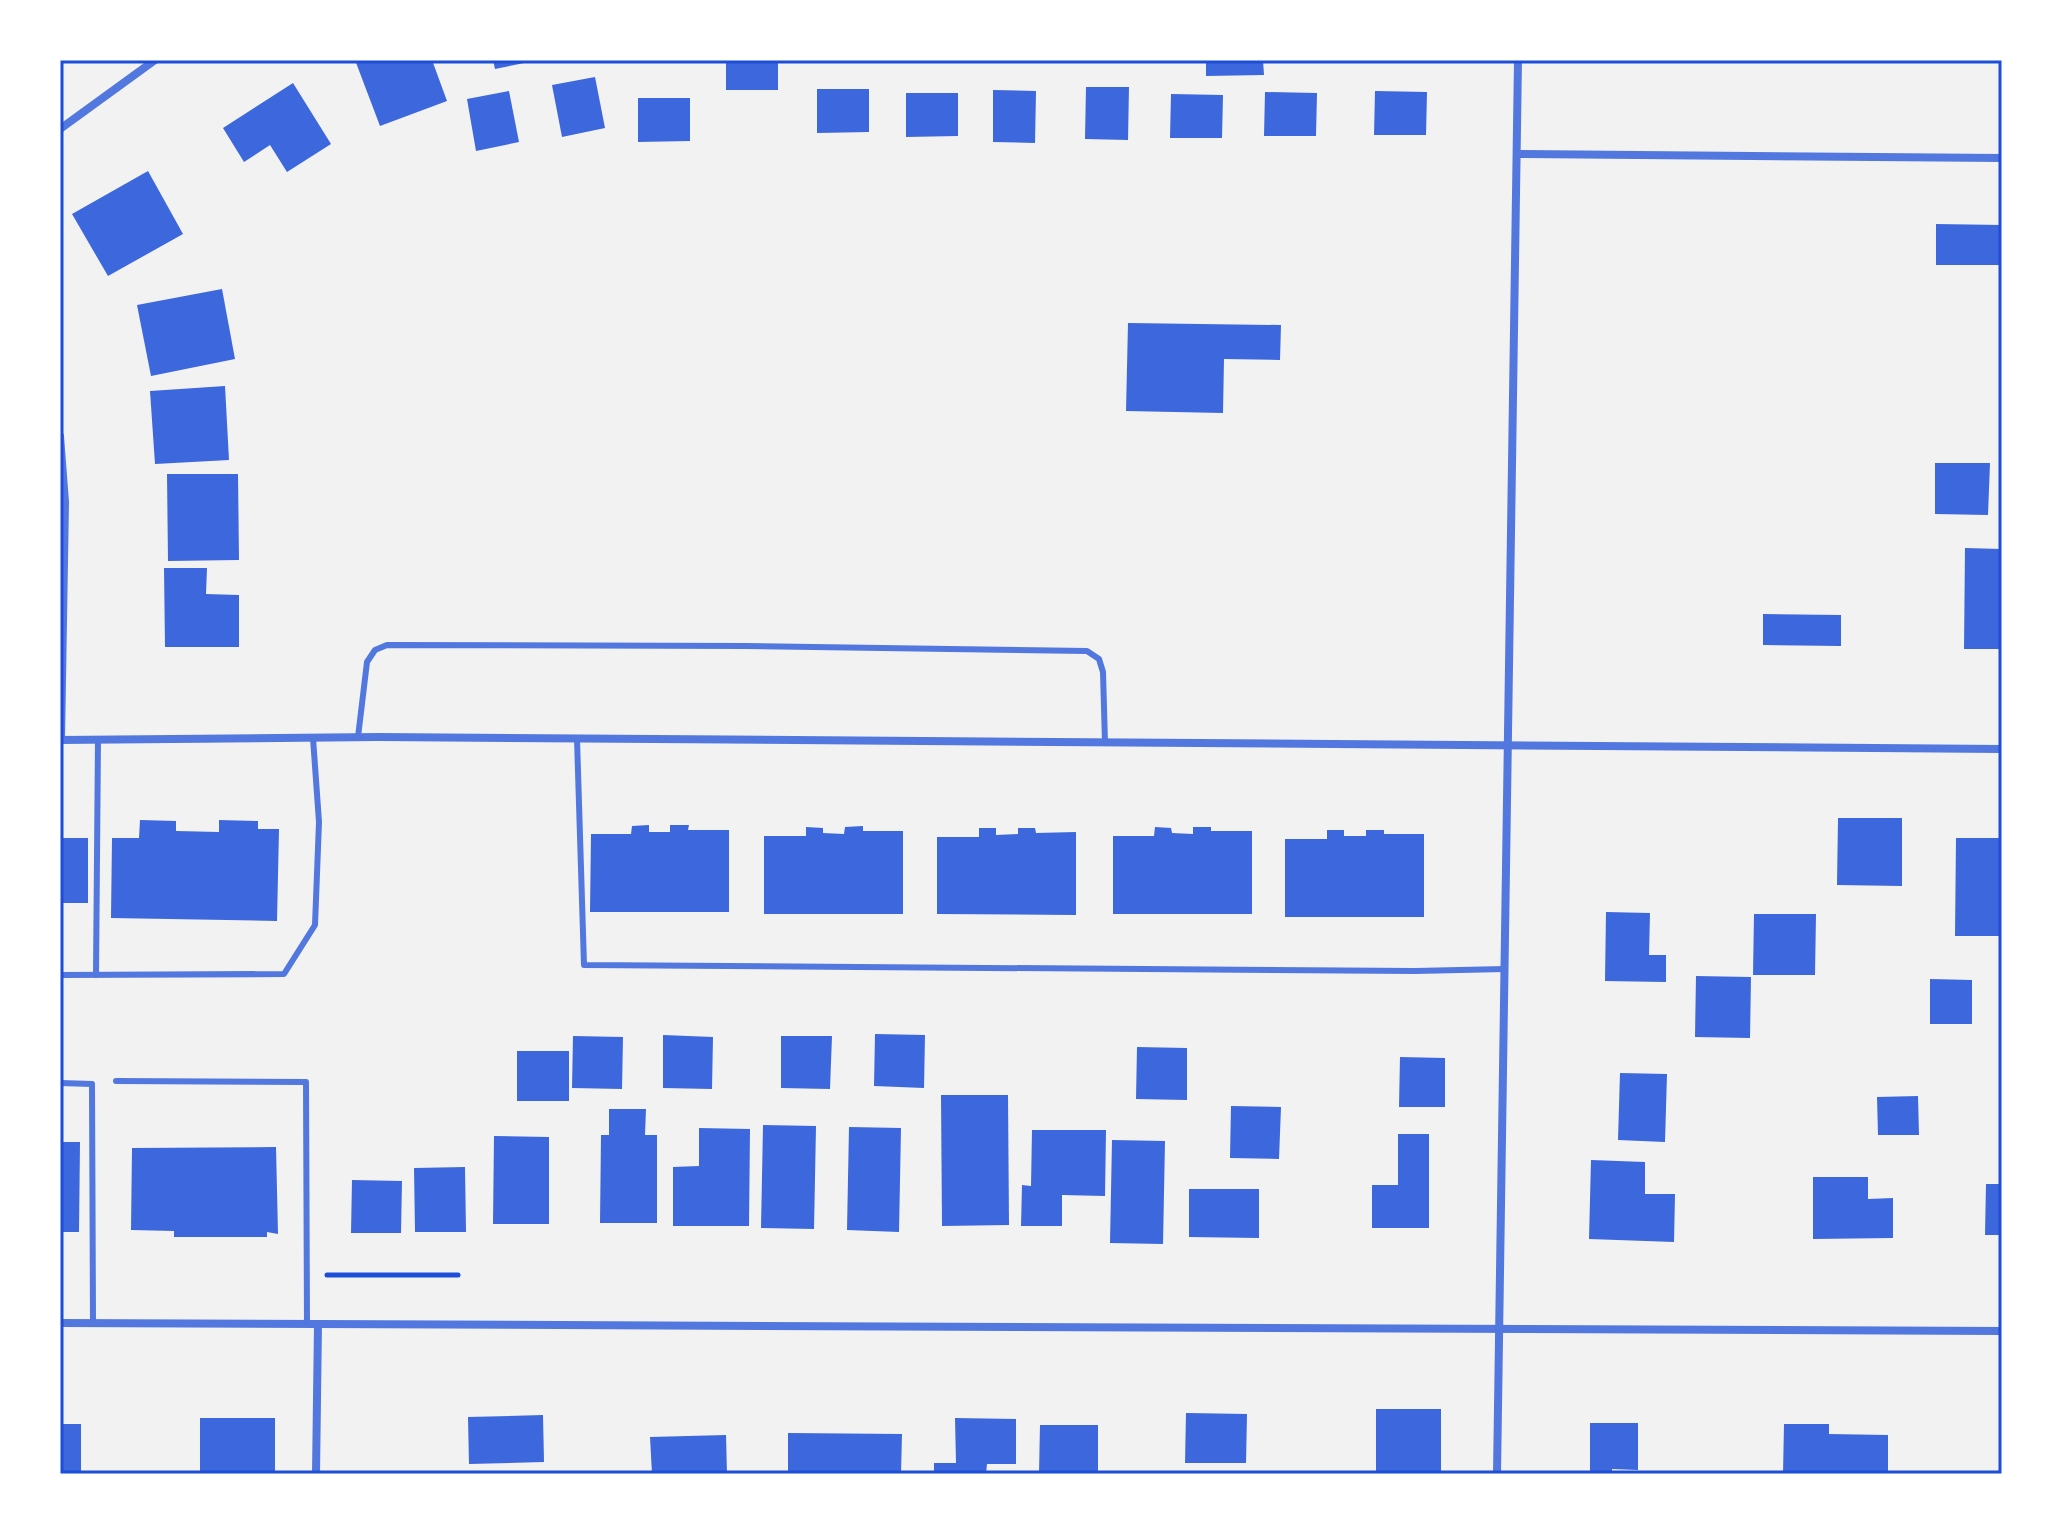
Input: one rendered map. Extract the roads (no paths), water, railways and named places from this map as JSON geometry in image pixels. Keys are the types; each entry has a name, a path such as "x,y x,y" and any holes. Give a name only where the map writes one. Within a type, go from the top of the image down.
{"street":[{"path":"60,129 155,60"},
{"path":"1497,1474 1518,60"},
{"path":"1517,154 2002,158"},
{"path":"60,436 60,740 358,737 2002,749"},
{"path":"60,1323 2002,1331"},
{"path":"316,1474 318,1324"}],"lane":[{"path":"358,737 367,662 375,650 387,645 745,646 1087,651 1099,659 1103,672 1105,743"},
{"path":"60,975 284,974 315,925 319,822 313,738"},
{"path":"96,975 98,739"},
{"path":"577,739 584,965 1399,971 1505,969"},
{"path":"116,1081 306,1082 307,1324"},
{"path":"60,1083 92,1084 93,1323"}]}
